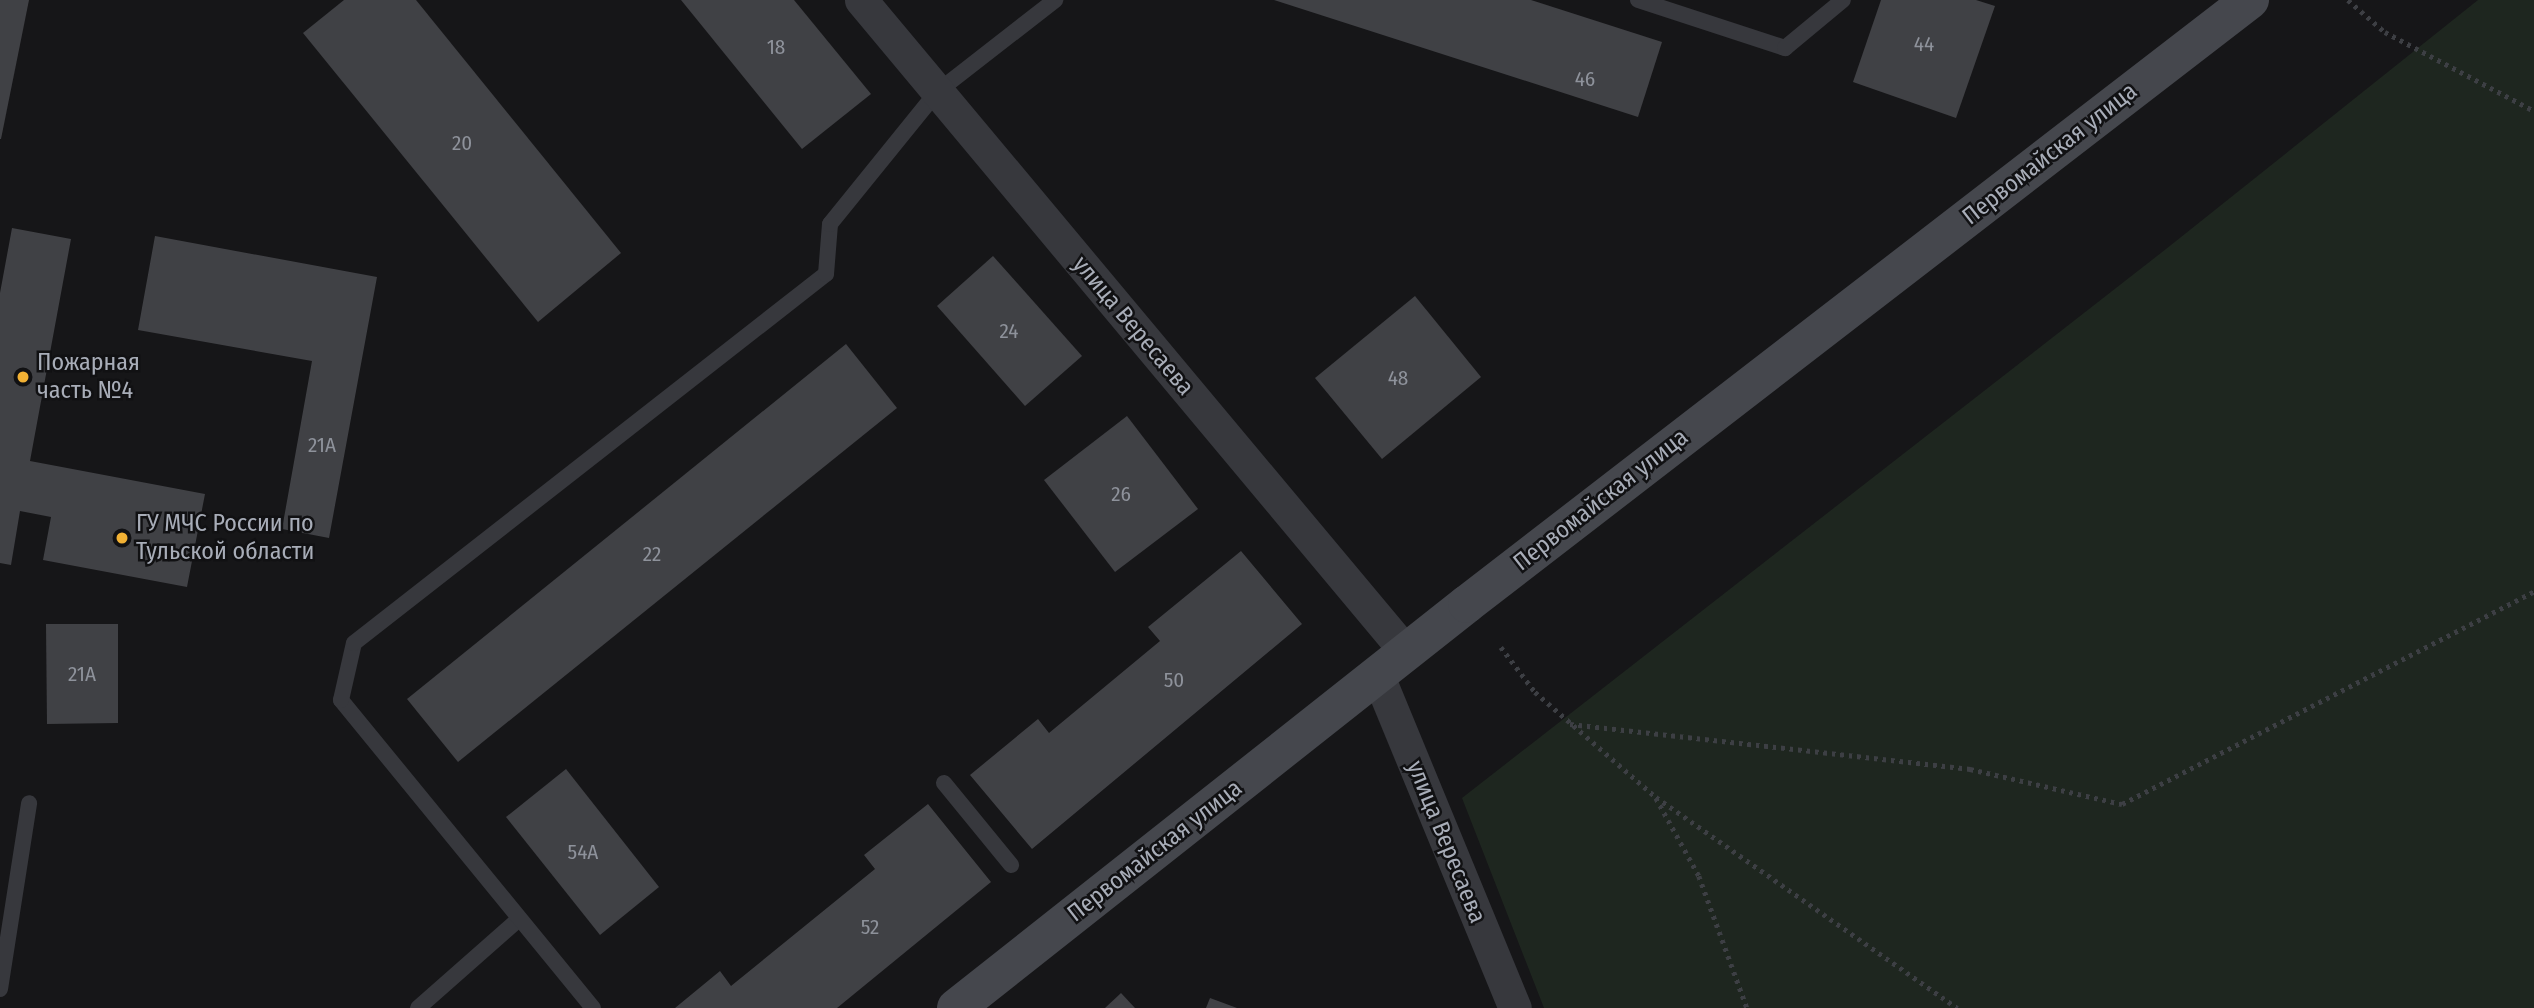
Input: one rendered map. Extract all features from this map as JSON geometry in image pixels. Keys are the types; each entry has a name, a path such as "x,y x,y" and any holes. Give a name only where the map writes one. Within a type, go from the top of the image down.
{"main road":[{"name":"Первомайская улица","path":"956,1008 1392,664 2250,0"}],"street":[{"name":"улица Вересаева","path":"861,0 1392,664 1515,1008"}],"lane":[{"path":"593,1008 341,700 354,643 826,274 830,224 937,92 1055,0"},
{"path":"1638,0 1785,48 1843,0"},
{"path":"944,783 1012,865"},
{"path":"0,989 29,803"},
{"path":"418,1008 519,919"}],"path":[{"path":"2348,0 2385,32 2534,111"},
{"path":"1570,724 1970,769 2122,804 2534,591"},
{"path":"1501,647 1535,692 1656,797 1957,1008"},
{"path":"1656,797 1699,876 1747,1008"}],"shaded area":[{"path":"2478,0 2534,0 2534,1008 1544,1008 1462,798 2166,249"}],"building":[{"path":"0,0 29,0 1,139 0,139"},
{"path":"344,0 416,0 621,253 538,322 303,33"},
{"path":"681,0 794,0 871,94 802,149"},
{"path":"1274,0 1531,0 1662,42 1638,117"},
{"path":"1881,0 1976,0 1995,6 1956,118 1853,82"},
{"path":"12,228 71,239 30,461 205,494 187,587 43,560 51,517 20,511 11,565 0,563 0,293"},
{"path":"155,236 377,277 329,538 282,529 312,361 138,330"},
{"path":"993,256 1082,356 1025,406 937,306"},
{"path":"1415,296 1481,377 1382,459 1315,378"},
{"path":"846,344 897,408 458,762 407,699"},
{"path":"1127,416 1198,509 1115,572 1044,480"},
{"path":"1241,551 1302,624 1032,849 970,775 1038,719 1049,733 1160,641 1148,627"},
{"path":"46,624 118,624 118,723 47,724"},
{"path":"566,769 659,887 600,935 506,817"},
{"path":"928,804 991,882 837,1008 675,1008 720,971 731,986 875,869 864,855"},
{"path":"1121,993 1135,1008 1105,1008"},
{"path":"1210,998 1237,1008 1206,1008"}],"place":[{"name":"Пожарная часть №4","path":"23,377"},
{"name":"ГУ МЧС России по Тульской области","path":"122,538"}]}
